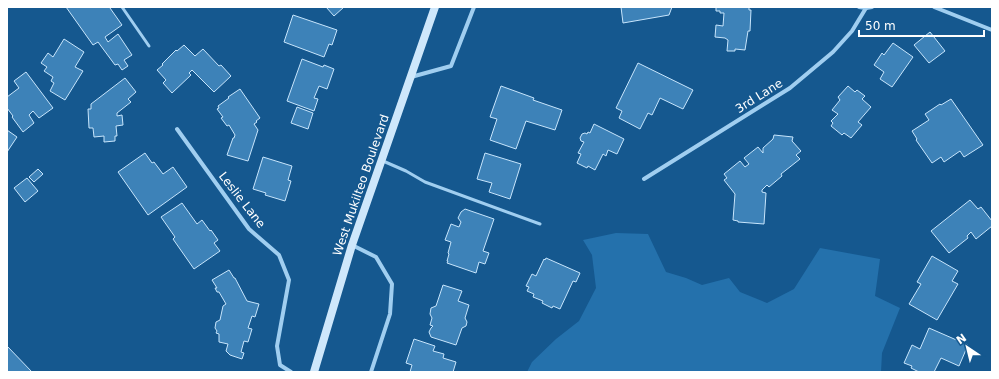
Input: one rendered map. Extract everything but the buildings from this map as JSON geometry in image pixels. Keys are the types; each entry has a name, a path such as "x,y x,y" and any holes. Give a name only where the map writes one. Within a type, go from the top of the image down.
{"main road":[{"name":"West Mukilteo Boulevard","path":"314,372 352,245 435,7"}],"street":[{"path":"410,77 451,66 474,7"},
{"path":"860,7 872,7"},
{"path":"934,7 992,30"},
{"name":"3rd Lane","path":"644,179 790,88 833,52 852,31 866,8"},
{"name":"Leslie Lane","path":"177,129 249,229 278,255 289,280 277,346 280,366 291,372"},
{"path":"352,245 376,257 392,284 390,314 371,372"}],"lane":[{"path":"122,7 149,46"},
{"path":"381,161 406,171 425,182 540,224"}],"shaded area":[{"path":"616,233 648,234 666,272 702,285 729,278 740,292 767,303 794,289 820,248 880,259 875,296 900,308 882,353 881,372 527,372 532,362 556,339 579,321 596,288 592,255 583,240"}]}
